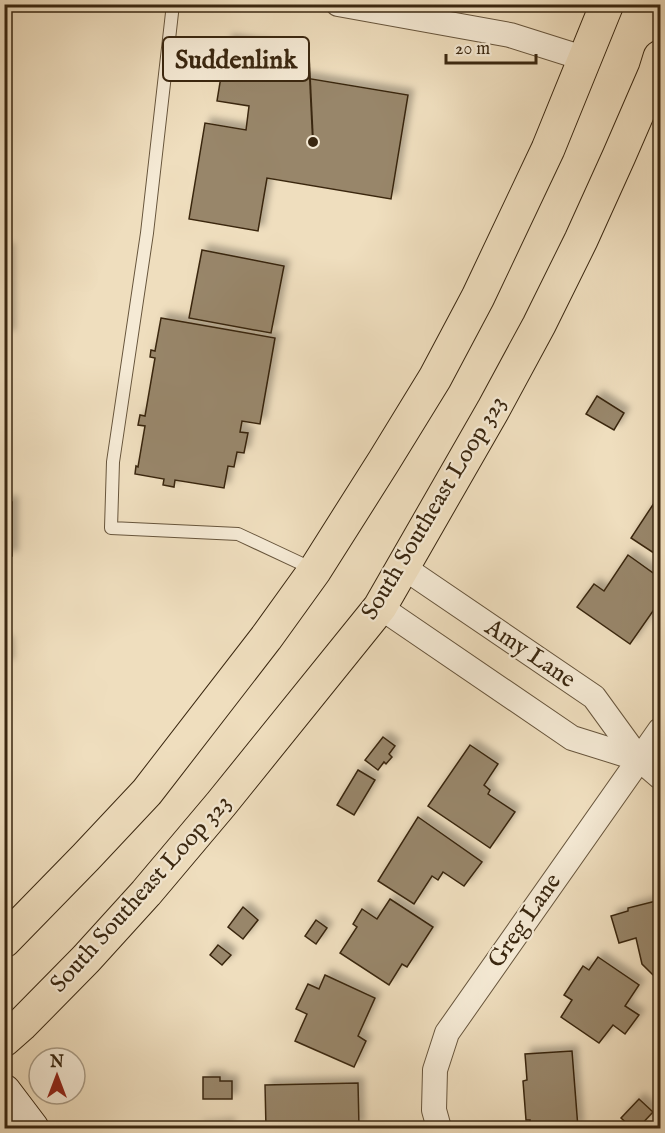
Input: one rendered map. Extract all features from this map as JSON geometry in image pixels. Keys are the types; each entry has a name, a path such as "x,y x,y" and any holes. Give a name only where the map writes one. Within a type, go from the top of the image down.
{"highway":[{"path":"4,941 147,792 266,638 315,570 429,387 478,297 548,149 607,4"},
{"name":"South Southeast Loop 323","path":"4,1041 86,959 146,893 229,795 380,607 494,410 539,325 610,177 655,74 660,57"}],"main road":[{"path":"4,1090 32,1128"}],"street":[{"path":"344,5 510,35 586,59"},
{"name":"Amy Lane","path":"403,567 594,697 639,759 660,777"},
{"name":"Amy Lane","path":"380,607 572,738 639,759"},
{"name":"Greg Lane","path":"439,1128 434,1110 435,1070 447,1033 660,730"}],"lane":[{"path":"173,4 147,233 113,462 111,528 238,534 315,570"}],"building":[{"path":"227,40 297,51 293,76 408,95 391,199 267,178 258,231 189,219 205,123 246,130 249,106 217,101"},
{"path":"4,249 8,249 9,335 4,335"},
{"path":"202,250 284,266 271,333 189,318"},
{"path":"161,318 275,338 260,424 242,421 240,432 248,433 244,453 237,452 234,467 228,466 224,488 175,480 174,487 163,485 164,479 135,474 145,426 138,425 140,415 145,416 155,358 150,357 151,350 155,351"},
{"path":"597,396 624,413 614,430 586,414"},
{"path":"660,494 660,557 631,538"},
{"path":"4,502 12,502 12,556 4,556"},
{"path":"628,555 660,578 660,601 630,644 577,607 594,584 604,591"},
{"path":"4,642 7,642 8,664 4,664"},
{"path":"383,737 395,746 389,754 392,757 378,770 365,760"},
{"path":"470,745 498,764 484,785 490,790 488,794 515,812 490,848 428,806"},
{"path":"358,770 375,780 354,815 337,805"},
{"path":"418,817 482,862 464,886 443,872 438,880 432,876 414,904 378,881"},
{"path":"390,899 433,927 407,967 402,964 389,985 340,953 357,927 353,924 362,909 377,919"},
{"path":"660,900 660,973 653,975 642,964 636,938 619,943 611,916 628,911 628,908"},
{"path":"243,907 258,920 243,939 228,927"},
{"path":"316,920 327,928 316,944 305,936"},
{"path":"218,945 231,955 222,965 210,955"},
{"path":"598,957 639,985 625,1006 639,1015 625,1034 613,1025 599,1043 561,1017 572,1000 564,995 583,966 589,970"},
{"path":"325,975 375,998 358,1036 366,1041 354,1067 295,1041 307,1014 296,1009 308,984 319,989"},
{"path":"572,1051 578,1128 530,1128 530,1120 526,1120 523,1081 527,1080 525,1054"},
{"path":"203,1077 220,1077 220,1081 232,1081 232,1099 203,1099"},
{"path":"358,1083 359,1127 266,1128 265,1085"},
{"path":"639,1099 653,1112 638,1128 632,1128 621,1118"},
{"path":"229,1124 229,1128 198,1128 198,1127"}],"place":[{"name":"Suddenlink","path":"313,142"}]}
